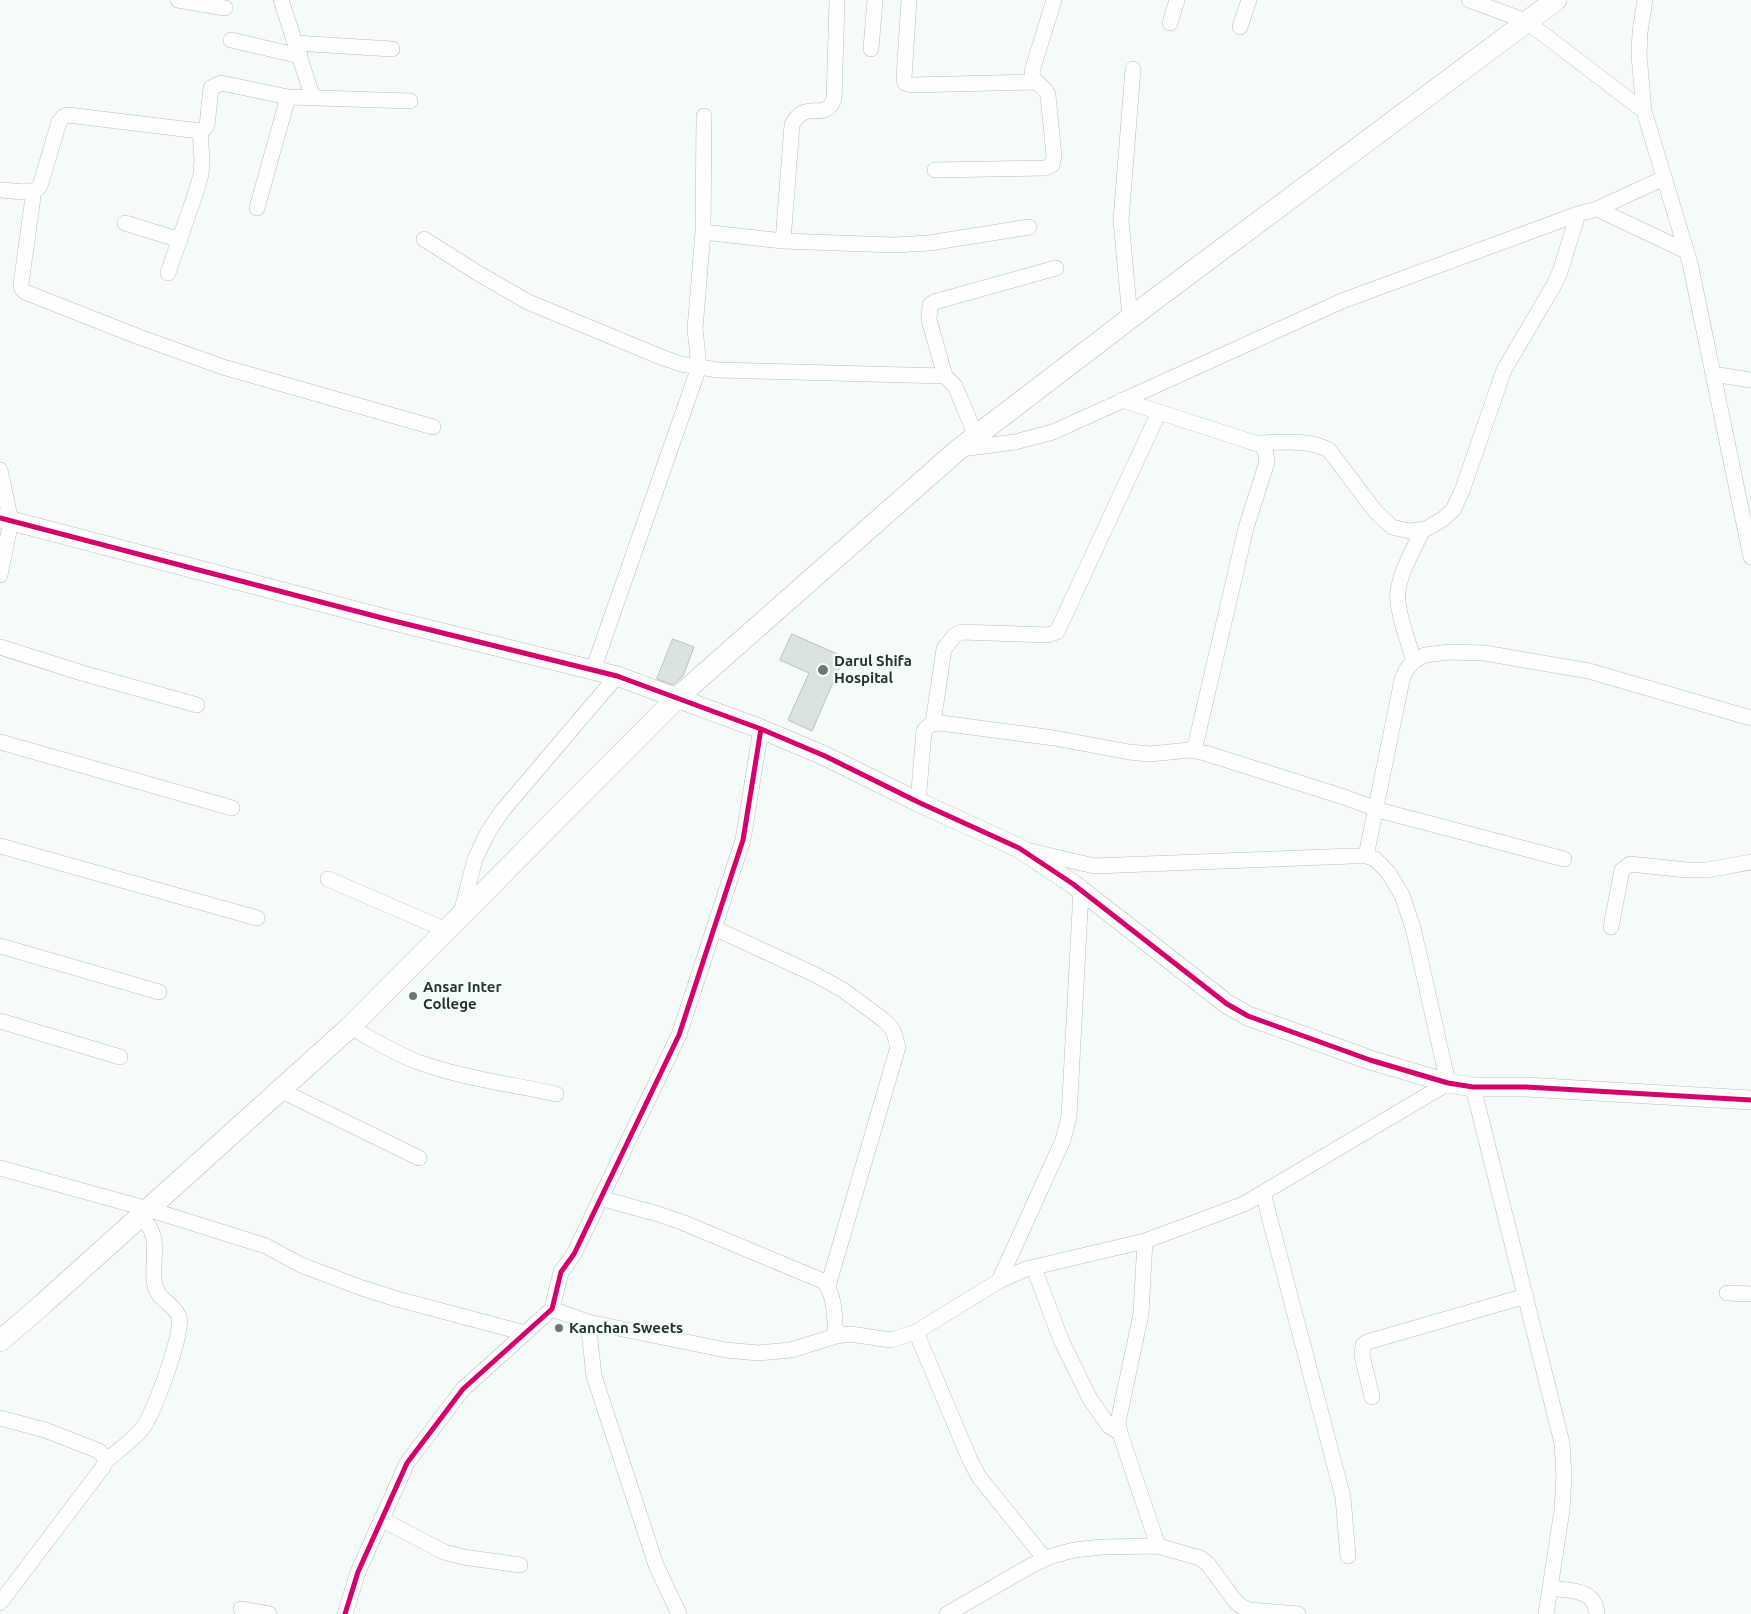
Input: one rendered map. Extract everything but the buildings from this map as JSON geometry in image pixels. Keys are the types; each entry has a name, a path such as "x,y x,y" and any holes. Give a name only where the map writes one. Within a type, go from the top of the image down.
{"main road":[{"path":"0,1341 350,1027 678,697 959,449 1130,318 1556,0"}],"street":[{"path":"178,0 224,8"},
{"path":"281,0 313,98"},
{"path":"783,241 792,125 799,114 825,110 832,104 834,99 836,0"},
{"path":"870,49 874,0"},
{"path":"909,0 904,78 906,83 911,85 1035,82"},
{"path":"935,170 1045,168 1052,165 1054,156 1048,95 1032,78 1032,71 1054,0"},
{"path":"1170,22 1177,0"},
{"path":"1240,27 1249,0"},
{"path":"1469,0 1526,21 1644,111"},
{"path":"1645,0 1640,32 1644,111 1686,251 1751,557"},
{"path":"231,40 297,49 392,48"},
{"path":"1130,318 1121,220 1133,68"},
{"path":"0,190 34,190 40,186 58,122 68,115 200,130 207,126 211,88 221,82 288,96 410,101"},
{"path":"257,208 288,96"},
{"path":"593,670 699,367 695,329 703,232 704,116"},
{"path":"168,273 201,174 200,130"},
{"path":"959,449 1015,442 1053,432 1342,301 1578,214 1597,209 1664,178"},
{"path":"34,190 22,284 22,289 25,292 139,337 223,367 433,427"},
{"path":"1597,209 1686,251"},
{"path":"1253,443 1303,442 1329,450 1375,511 1392,527 1409,531 1423,529 1443,519 1453,510 1462,492 1504,370 1560,272 1578,214"},
{"path":"125,223 180,240"},
{"path":"703,232 783,241 893,244 929,243 1029,227"},
{"path":"424,239 528,302 681,364 718,370 945,376"},
{"path":"976,436 955,386 945,376 929,320 930,306 934,302 1056,268"},
{"path":"1713,374 1751,380"},
{"path":"1122,400 1261,445 1265,450 1267,462 1246,528 1194,751"},
{"path":"933,723 944,648 955,635 962,632 1048,635 1057,632 1158,412"},
{"path":"0,470 6,520 0,576"},
{"path":"6,520 367,614 617,676 761,729 825,756 918,802 1019,848 1081,891 1227,1004 1248,1016 1370,1060 1448,1083 1473,1087 1526,1087 1751,1100"},
{"path":"1414,661 1398,602 1398,591 1400,580 1423,529"},
{"path":"0,647 82,673 197,705"},
{"path":"1366,856 1402,680 1406,670 1414,661 1425,655 1449,652 1484,653 1589,671 1751,718"},
{"path":"461,915 475,859 488,832 503,810 617,676"},
{"path":"918,802 924,731 933,723 1054,738 1129,752 1150,754 1194,751 1205,753 1327,791 1376,809 1564,859"},
{"path":"345,1614 358,1572 407,1463 462,1389 552,1309 561,1272 574,1254 679,1035 743,840 761,729"},
{"path":"0,742 232,808"},
{"path":"0,846 257,918"},
{"path":"1019,848 1094,866 1366,856 1375,859 1388,872 1402,895 1413,928 1448,1083"},
{"path":"1611,927 1622,870 1625,866 1630,864 1687,870 1707,870 1751,862"},
{"path":"328,879 446,930"},
{"path":"999,1281 1063,1140 1069,1117 1081,891"},
{"path":"714,928 816,975 843,990 885,1021 897,1038 898,1047 828,1286"},
{"path":"0,946 159,992"},
{"path":"0,1021 120,1057"},
{"path":"350,1027 416,1061 450,1072 556,1094"},
{"path":"552,1309 588,1322 726,1350 758,1353 790,1350 836,1336 850,1334 891,1340 916,1332 999,1281 1026,1269 1145,1241 1244,1204 1448,1083"},
{"path":"1473,1087 1562,1442 1564,1476 1562,1510 1546,1614"},
{"path":"280,1090 419,1158"},
{"path":"0,1168 144,1213 266,1246 301,1264 362,1288 525,1333"},
{"path":"1263,1193 1343,1497 1348,1556"},
{"path":"600,1198 684,1223 815,1277 828,1286 831,1294 836,1336"},
{"path":"0,1603 105,1462 139,1432 149,1419 168,1368 179,1330 180,1318 175,1309 164,1302 157,1293 154,1281 154,1233 144,1213"},
{"path":"1145,1241 1141,1314 1118,1422 1158,1546"},
{"path":"1034,1268 1061,1340 1090,1399 1108,1426 1120,1433"},
{"path":"1726,1293 1751,1294"},
{"path":"1372,1397 1362,1355 1363,1345 1367,1342 1526,1296"},
{"path":"588,1322 594,1376 656,1565 679,1614"},
{"path":"916,1332 979,1477 1045,1559"},
{"path":"0,1418 45,1430 99,1452 104,1455 105,1462"},
{"path":"381,1519 444,1552 463,1557 520,1565"},
{"path":"946,1614 1045,1559 1074,1550 1102,1547 1158,1546 1190,1554 1208,1564 1233,1607 1241,1606 1250,1610 1298,1614"},
{"path":"1550,1588 1586,1594 1596,1605 1597,1614"},
{"path":"241,1609 270,1614"}],"cycle path":[{"path":"0,518 386,619 617,676 761,729 825,756 918,802 1019,848 1073,884 1227,1004 1248,1016 1370,1060 1448,1083 1473,1087 1526,1087 1751,1100"},
{"path":"345,1614 358,1572 407,1463 463,1389 552,1309 561,1272 574,1254 679,1035 743,840 761,729"}],"place":[{"name":"Darul Shifa Hospital","path":"823,670"},
{"name":"Ansar Inter College","path":"413,996"},
{"name":"Kanchan Sweets","path":"559,1328"}]}
